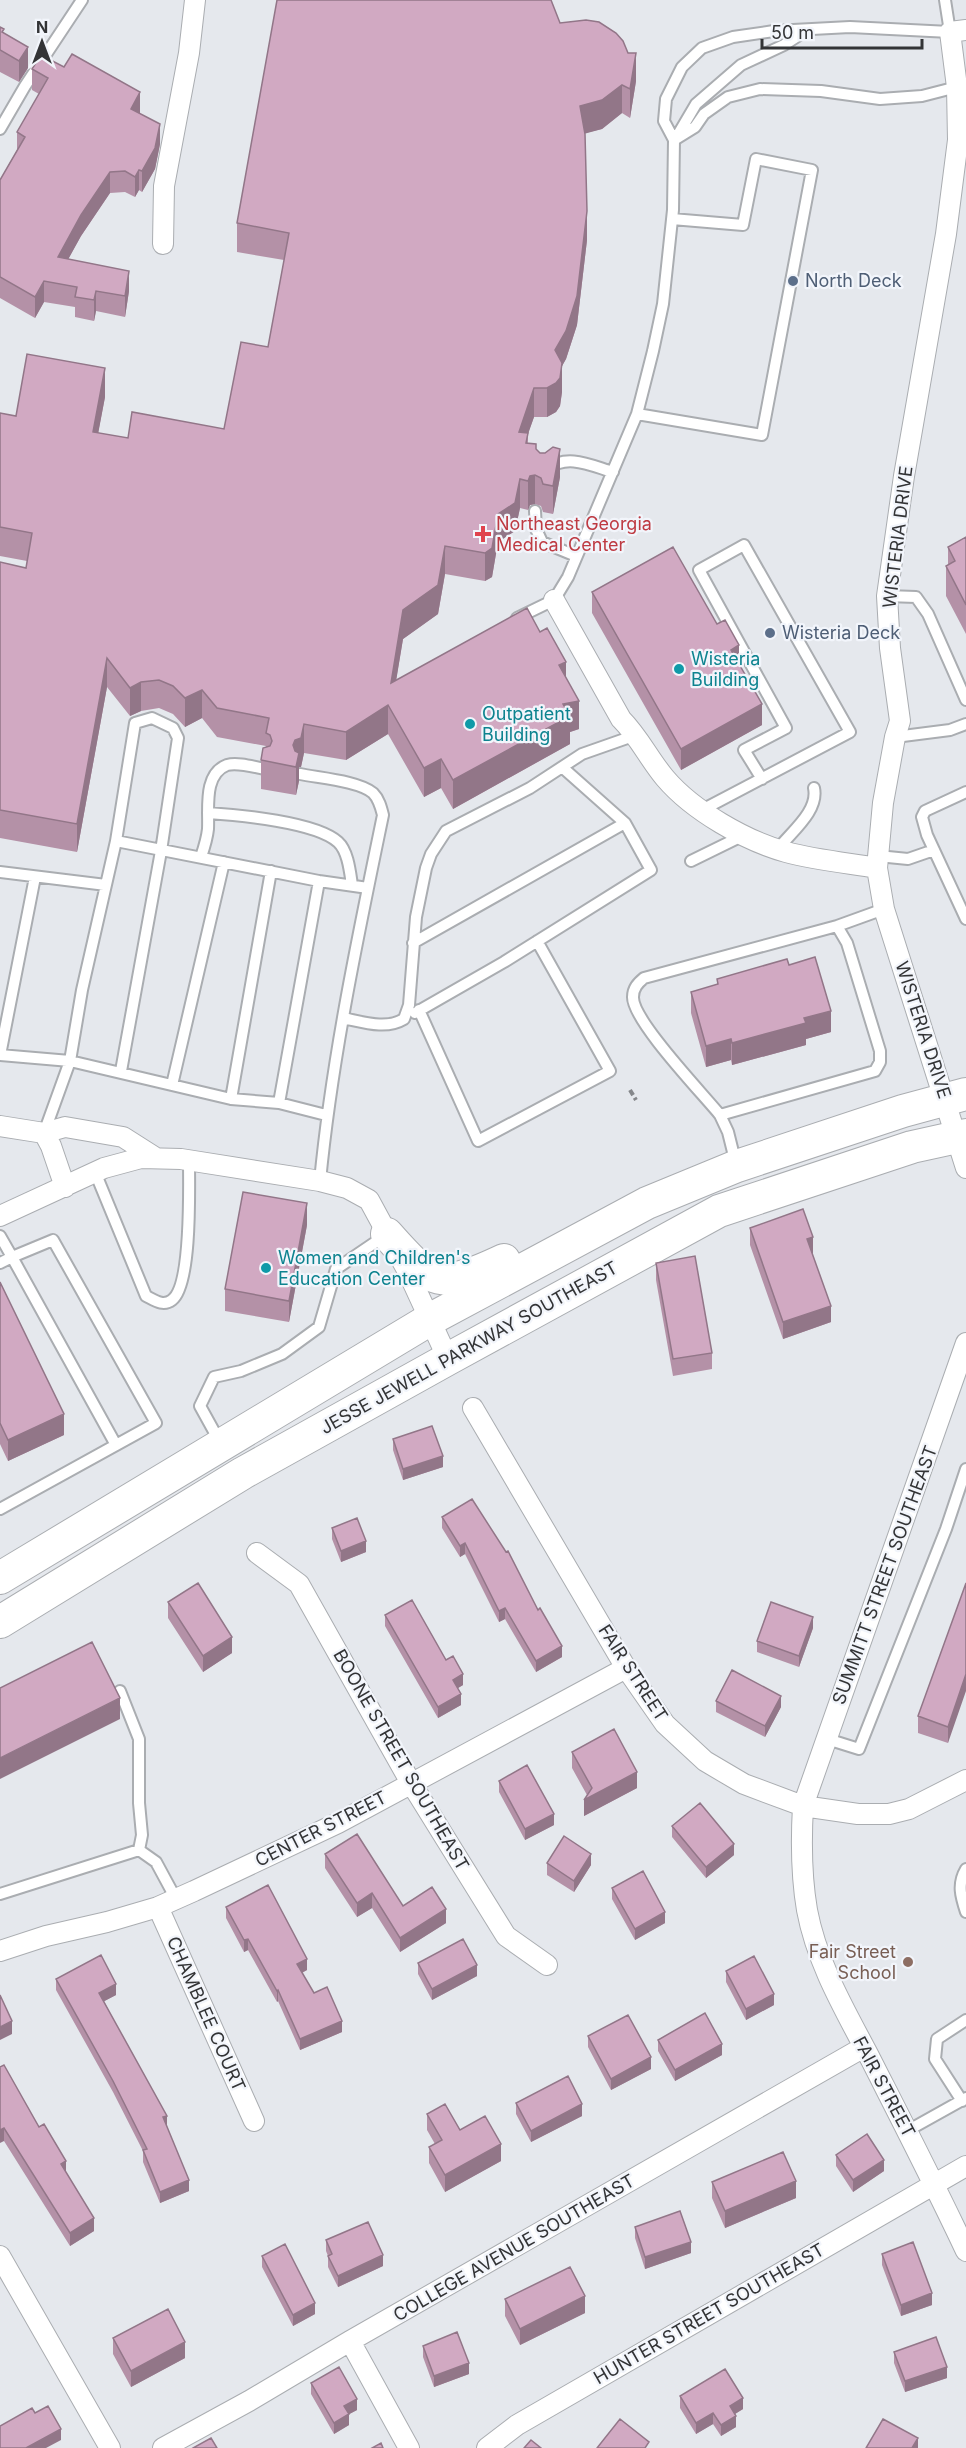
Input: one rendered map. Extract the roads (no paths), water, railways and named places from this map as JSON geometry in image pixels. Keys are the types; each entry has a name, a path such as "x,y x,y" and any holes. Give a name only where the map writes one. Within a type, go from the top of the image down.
{"main road":[{"path":"387,1234 415,1265 429,1276 450,1280 475,1274 573,1225 646,1203 737,1166 903,1111 956,1097"},
{"name":"JESSE JEWELL PARKWAY SOUTHEAST","path":"0,1622 243,1473 719,1211 912,1147 962,1137"},
{"path":"12,1566 429,1320 646,1203"}],"street":[{"path":"163,243 164,186 189,53 195,0"},
{"name":"WISTERIA DRIVE","path":"958,31 962,84 958,141 946,234 904,476 887,596 890,648 898,691 900,721 883,802 878,862 884,909 956,1097 962,1137"},
{"path":"555,600 621,719 636,735 666,779 702,810 744,835 778,849 878,862"},
{"path":"0,1126 44,1133 65,1127 123,1137 156,1158"},
{"path":"44,1133 65,1186"},
{"path":"962,1137 966,1168"},
{"path":"0,1216 95,1172 125,1161 156,1158 320,1181 347,1188 369,1200 448,1359"},
{"name":"SUMMITT STREET SOUTHEAST","path":"803,1806 966,1343"},
{"name":"FAIR STREET","path":"473,1408 626,1668 665,1725 705,1761 744,1784 803,1806 801,1861 808,1912 820,1952 841,2007 935,2184 966,2251"},
{"name":"BOONE STREET SOUTHEAST","path":"257,1553 299,1584 411,1783 506,1936 546,1965"},
{"name":"CENTER STREET","path":"0,1951 46,1936 158,1907 176,1899 338,1822 626,1668"},
{"path":"803,1806 858,1814 889,1814 917,1806 966,1780"},
{"name":"CHAMBLEE COURT","path":"158,1907 254,2121"},
{"name":"COLLEGE AVENUE SOUTHEAST","path":"163,2448 249,2401 864,2047"},
{"name":"HUNTER STREET SOUTHEAST","path":"487,2448 517,2425 966,2166"},
{"path":"0,2256 110,2448"},
{"path":"350,2341 408,2448"}],"lane":[{"path":"0,129 25,86 82,0"},
{"path":"503,625 555,600 637,414 663,304 672,219 674,141 664,120 666,99 682,67 702,48 734,37 774,31 850,27 958,31 945,0"},
{"path":"674,141 696,104 741,65 784,45 807,30"},
{"path":"674,141 695,127 704,114 728,97 760,89 821,91 880,99 922,96 962,84"},
{"path":"637,414 762,435 813,170 756,159 743,225 672,219"},
{"path":"543,475 549,467 560,461 579,462 613,472"},
{"path":"535,511 536,530 542,542 576,556"},
{"path":"702,810 762,779 850,732 744,545 699,570 786,728 744,750 762,779"},
{"path":"887,596 916,597 928,614 966,700"},
{"path":"44,1133 70,1061 82,990 116,841 135,723 152,718 173,728 178,738 161,851 121,1071"},
{"path":"895,737 950,730 966,724"},
{"path":"404,1019 409,1005 413,943 426,868 431,854 446,831 530,788 582,754 636,735"},
{"path":"201,857 208,832 210,785 214,775 227,765 265,769"},
{"path":"343,1018 396,1024 537,941 651,870 625,823 562,767"},
{"path":"300,774 365,788 375,795 383,815 326,1115 320,1181"},
{"path":"778,849 807,815 816,797 814,788"},
{"path":"966,792 925,811 922,817 934,850 966,920"},
{"path":"208,813 257,818 322,831 340,843 348,862 352,885"},
{"path":"413,943 625,823"},
{"path":"692,861 744,835"},
{"path":"116,841 319,881 368,888"},
{"path":"878,862 908,858 934,850"},
{"path":"172,1084 224,862"},
{"path":"231,1099 271,871"},
{"path":"0,872 106,885"},
{"path":"35,877 0,1055 70,1061 121,1071 231,1099 279,1103 326,1115"},
{"path":"279,1103 319,881"},
{"path":"737,1166 728,1132 720,1115 643,1022 632,998 635,986 644,978 837,926 884,909"},
{"path":"720,1115 875,1071 880,1062 880,1051 846,943 837,926"},
{"path":"419,1010 478,1141 610,1071 537,941"},
{"path":"95,1172 146,1296 156,1302 165,1303 173,1299 179,1290 186,1262 189,1161"},
{"path":"221,1444 200,1407 214,1377 242,1371 282,1354 319,1327 336,1269 387,1234"},
{"path":"0,1236 116,1445"},
{"path":"0,1263 53,1240 156,1423 0,1509"},
{"path":"827,1739 859,1749 946,1529 966,1469"},
{"path":"120,1691 138,1739 142,1835 138,1850"},
{"path":"0,1894 138,1850"},
{"path":"138,1850 156,1862 176,1899"},
{"path":"966,1869 960,1893 966,1912"},
{"path":"907,2131 964,2099 935,2059 937,2039 966,2020"}],"place":[{"name":"North Deck","path":"793,281"},
{"name":"Northeast Georgia Medical Center","path":"483,534"},
{"name":"Wisteria Deck","path":"770,633"},
{"name":"Wisteria Building","path":"679,669"},
{"name":"Outpatient Building","path":"470,724"},
{"name":"Women and Children's Education Center","path":"266,1268"},
{"name":"Fair Street School","path":"908,1962"}]}
